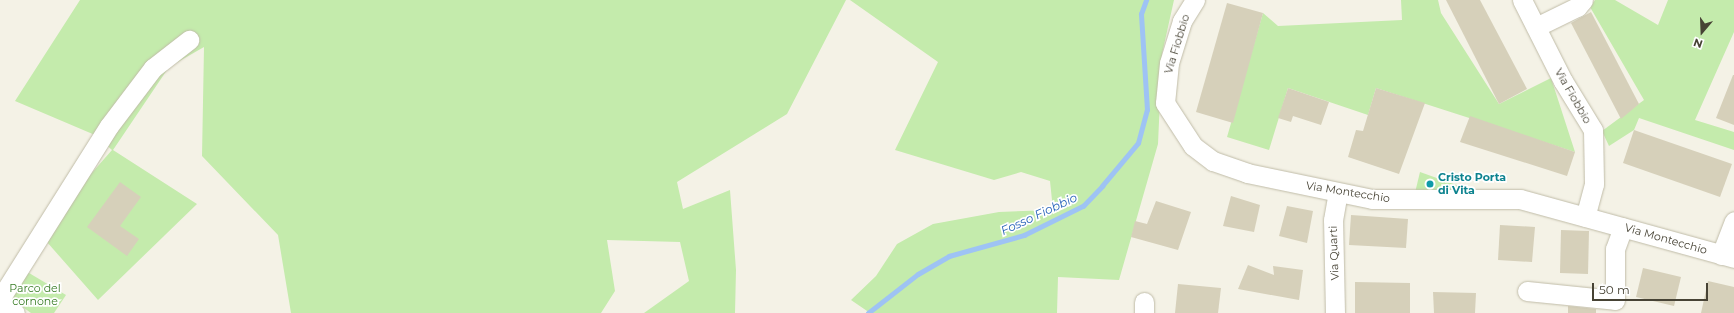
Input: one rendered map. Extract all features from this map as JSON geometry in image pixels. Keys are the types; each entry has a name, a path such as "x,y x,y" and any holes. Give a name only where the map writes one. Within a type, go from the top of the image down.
{"street":[{"name":"Via Fiobbio","path":"1164,92 1182,21 1195,0"},
{"name":"Via Fiobbio","path":"1522,0 1563,81 1593,130 1594,184 1585,217"},
{"path":"1536,26 1577,7 1583,0"},
{"path":"15,313 0,300 109,126 152,68 189,40"},
{"name":"Via Montecchio","path":"1164,92 1165,103 1179,128 1193,146 1214,161 1247,173 1338,193 1412,201 1520,199 1728,256"},
{"name":"Via Quarti","path":"1335,313 1332,220 1338,193"},
{"path":"1728,256 1734,221"},
{"path":"1527,291 1615,300 1615,249 1623,227"}],"green space":[{"path":"80,0 846,0 787,114 677,182 683,209 730,190 736,270 735,313 644,313 689,281 680,242 607,240 615,291 601,313 291,313 278,235 202,156 204,47 169,67 113,150 197,204 98,300 39,233 112,150 95,135 15,101"},
{"path":"850,0 1174,0 1162,54 1158,144 1119,280 1058,277 1057,313 870,313 851,300 876,276 897,244 933,224 999,212 1053,210 1050,181 1021,172 994,180 895,150 938,62"},
{"path":"1401,0 1438,0 1441,13 1499,104 1551,78 1575,152 1376,88 1368,115 1288,88 1269,150 1227,137 1263,13 1278,26 1402,20"},
{"path":"1595,0 1615,0 1658,25 1668,0 1734,0 1734,32 1695,120 1734,132 1734,150 1639,118 1634,130 1609,146 1602,131 1644,100 1590,7"},
{"path":"1420,172 1462,187 1413,201"},
{"name":"Parco del cornone","path":"24,270 66,295 54,313 31,313 7,296"}],"building":[{"path":"1446,0 1480,0 1527,89 1499,104"},
{"path":"1227,3 1263,13 1233,123 1196,112"},
{"path":"1591,12 1639,104 1621,119 1571,23"},
{"path":"1734,75 1734,125 1716,118"},
{"path":"1288,88 1329,102 1321,125 1293,116 1291,122 1278,118"},
{"path":"1376,88 1425,103 1399,174 1348,157 1356,130 1363,131"},
{"path":"1470,116 1575,152 1567,176 1460,142"},
{"path":"1634,130 1732,164 1720,197 1623,163"},
{"path":"120,182 141,197 120,226 139,239 127,256 87,227"},
{"path":"1231,196 1260,205 1254,232 1223,226"},
{"path":"1156,201 1191,212 1178,250 1131,237 1135,221 1147,224"},
{"path":"1287,206 1313,211 1307,243 1279,236"},
{"path":"1351,215 1408,219 1406,248 1349,245"},
{"path":"1500,225 1535,227 1532,262 1498,260"},
{"path":"1561,230 1589,231 1588,274 1560,273"},
{"path":"1248,265 1274,275 1273,266 1303,270 1299,300 1238,289"},
{"path":"1643,268 1681,277 1674,306 1636,297"},
{"path":"1708,281 1734,287 1734,313 1701,313"},
{"path":"1355,282 1410,283 1410,313 1355,313"},
{"path":"1178,284 1221,288 1218,313 1175,313"},
{"path":"1433,292 1476,293 1475,313 1434,313"},
{"path":"1568,306 1596,309 1596,313 1568,313"}],"waterway":[{"name":"Fosso Fiobbio","path":"868,313 918,274 949,256 1024,235 1083,206 1102,186 1138,143 1147,110 1141,14 1146,0"}],"place":[{"name":"Cristo Porta di Vita","path":"1430,184"}]}
